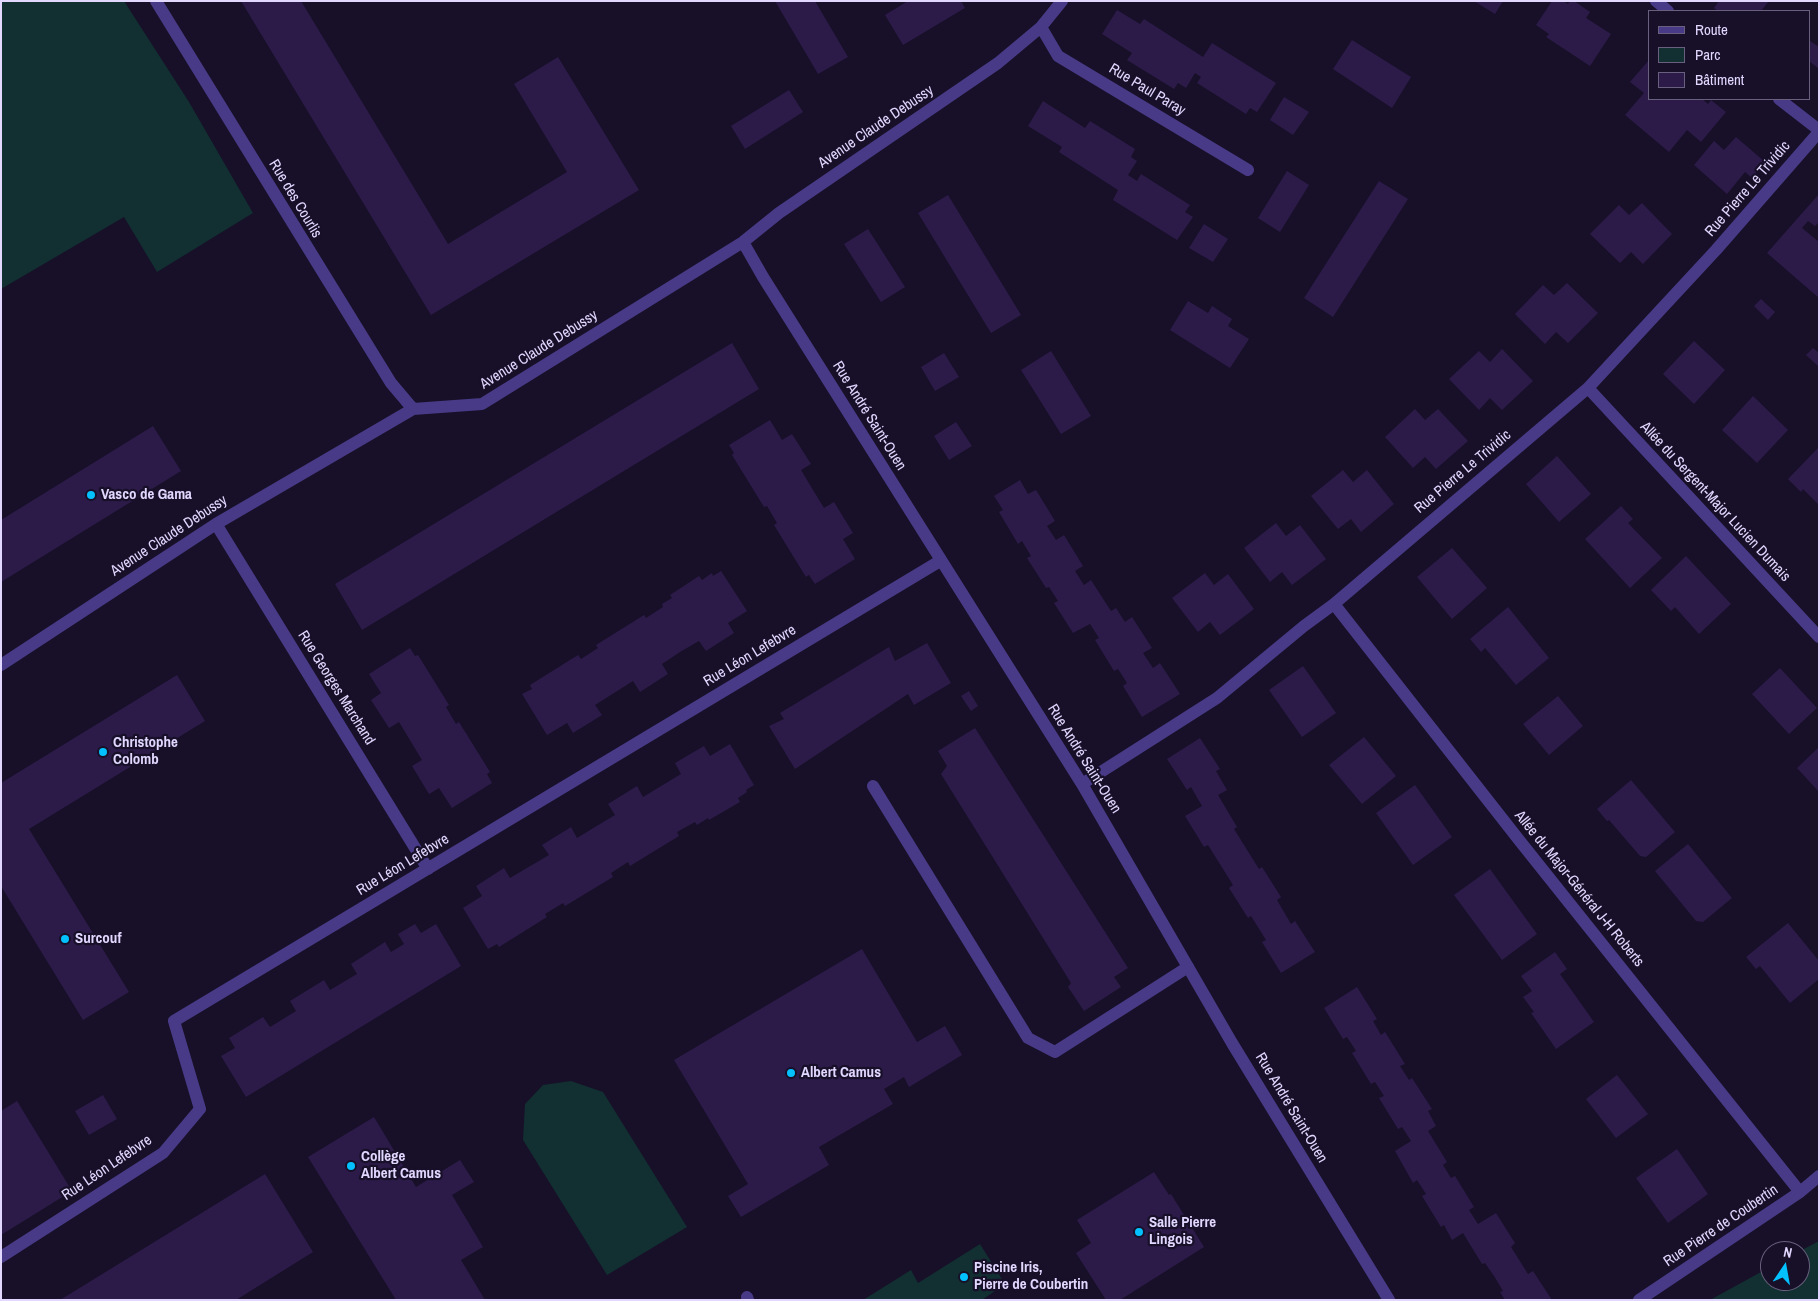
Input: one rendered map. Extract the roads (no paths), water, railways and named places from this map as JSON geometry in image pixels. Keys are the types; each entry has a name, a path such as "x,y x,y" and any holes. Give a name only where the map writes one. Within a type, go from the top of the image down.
{"street":[{"name":"Rue des Courlis","path":"156,1 321,272 391,383 413,409"},
{"name":"Avenue Claude Debussy","path":"1,665 216,524 413,409 482,404 743,242 779,212 998,63 1041,27 1062,1"},
{"path":"1656,1 1667,10"},
{"name":"Rue Paul Paray","path":"1041,27 1058,56 1248,170"},
{"path":"1780,100 1819,131"},
{"name":"Rue Pierre Le Trividic","path":"1082,784 1217,698 1304,626 1334,604 1588,388 1716,250 1819,131"},
{"name":"Rue André Saint-Ouen","path":"743,242 762,277 1082,784 1232,1043 1389,1300"},
{"name":"Allée du Sergent-Major Lucien Dumais","path":"1588,388 1819,637"},
{"name":"Rue Georges Marchand","path":"216,524 428,869"},
{"name":"Rue Léon Lefebvre","path":"1,1257 163,1152 200,1109 174,1021 940,560"},
{"name":"Allée du Major-Général J-H Roberts","path":"1334,604 1519,840 1800,1192"},
{"path":"874,786 1028,1038 1055,1052 1188,967"},
{"name":"Rue Pierre de Coubertin","path":"1639,1300 1800,1192 1819,1176"}],"place":[{"name":"Vasco de Gama","path":"91,495"},
{"name":"Christophe Colomb","path":"103,752"},
{"name":"Surcouf","path":"65,939"},
{"name":"Albert Camus","path":"791,1073"},
{"name":"Collège Albert Camus","path":"351,1166"},
{"name":"Salle Pierre Lingois","path":"1139,1232"},
{"name":"Piscine Iris, Pierre de Coubertin","path":"964,1277"}]}
